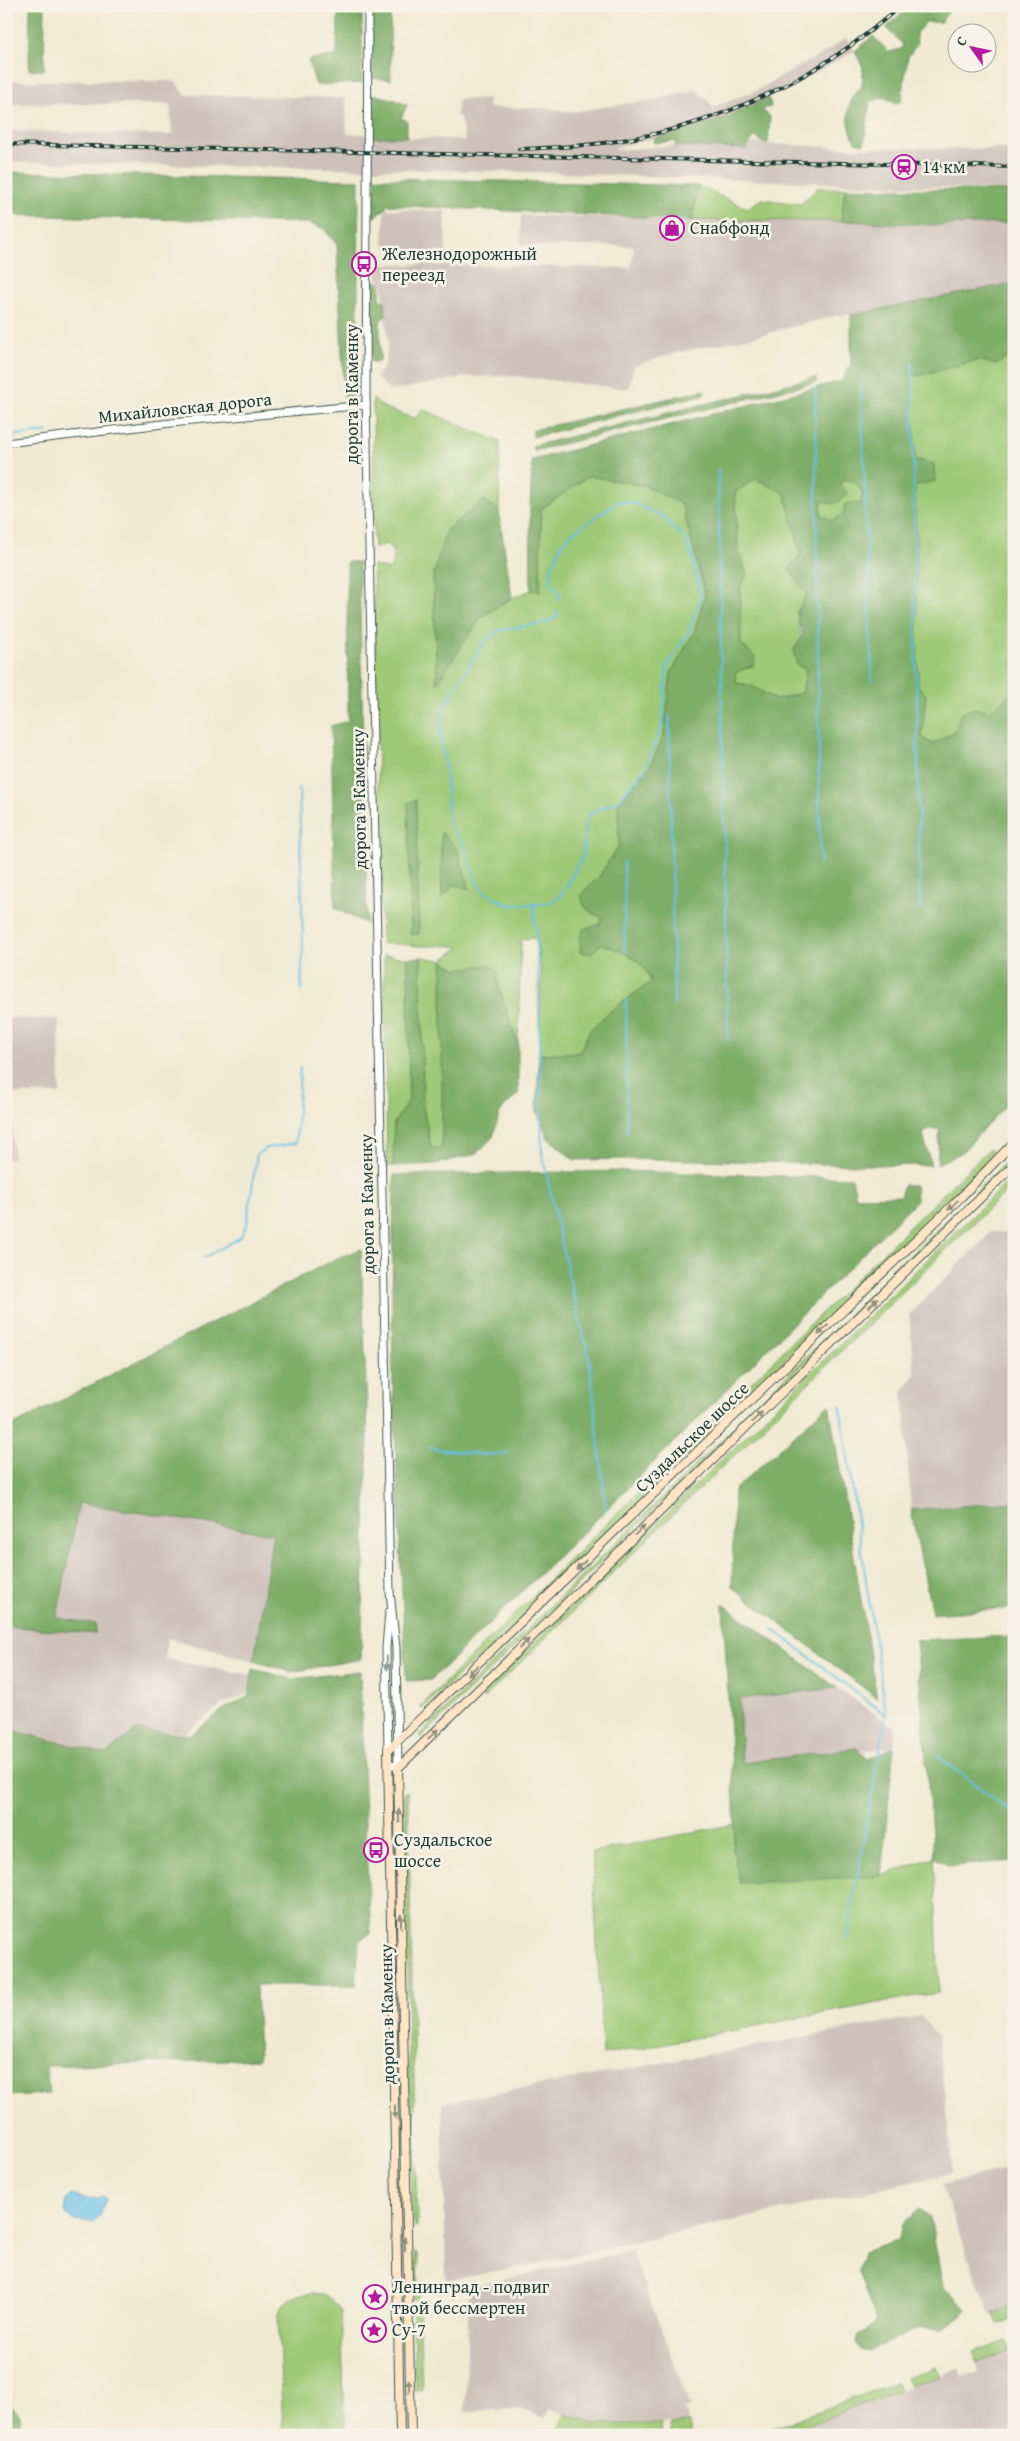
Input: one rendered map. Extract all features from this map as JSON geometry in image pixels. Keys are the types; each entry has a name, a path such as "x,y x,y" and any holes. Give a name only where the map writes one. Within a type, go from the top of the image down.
{"main road":[{"name":"Суздальское шоссе","path":"388,1750 959,1199 1014,1142"},
{"name":"Суздальское шоссе","path":"398,1768 1014,1165"},
{"name":"дорога в Каменку","path":"388,1750 400,2435"},
{"name":"дорога в Каменку","path":"398,1768 410,2435"}],"street":[{"name":"дорога в Каменку","path":"368,6 366,405 390,1592 396,1648 398,1768"},
{"name":"Михайловская дорога","path":"6,442 171,423 366,405"},
{"name":"дорога в Каменку","path":"388,1750 386,1648 390,1592"},
{"path":"389,1763 398,1768"}],"shaded area":[{"path":"846,38 855,51 769,98 717,121 678,133 616,147 616,150 676,146 746,149 751,143 852,148 1014,149 1014,190 532,172 6,162 6,131 172,135 170,104 6,104 6,81 175,81 185,95 346,98 347,134 365,134 373,137 455,139 465,142 460,118 456,115 458,99 489,99 488,108 545,108 571,112 665,98 696,90 710,103 712,108 759,89 827,51"},
{"path":"385,209 445,211 446,252 397,252 383,243"},
{"path":"521,215 692,220 841,221 938,225 1014,223 1014,283 851,315 838,315 757,336 671,354 634,366 629,389 512,376 465,377 390,391 376,377 385,365 388,342 382,284 377,277 380,264 631,268 634,246 520,246"},
{"path":"6,1018 59,1019 60,1094 13,1094 13,1158 6,1159"},
{"path":"991,1232 1014,1232 1014,1502 911,1510 903,1390 915,1374 909,1315"},
{"path":"78,1503 274,1534 254,1661 167,1638 165,1659 251,1675 247,1694 223,1704 186,1733 136,1730 106,1754 6,1729 6,1626 57,1618"},
{"path":"837,1688 895,1728 894,1747 742,1763 738,1699"},
{"path":"921,2016 938,2037 953,2173 535,2264 446,2281 442,2103"},
{"path":"1012,2168 1014,2175 1014,2307 990,2315 941,2185"},
{"path":"631,2251 691,2407 685,2409 689,2423 595,2424 549,2408 545,2418 519,2409 465,2411 469,2287"},
{"path":"1014,2349 1014,2435 782,2435 959,2368 962,2378 978,2372 977,2362"}],"green space":[{"path":"30,6 45,6 44,70 29,70"},
{"path":"338,6 362,6 362,83 316,85 308,60 337,55"},
{"path":"372,6 390,6 391,80 372,78"},
{"path":"909,6 952,6 941,22 926,22 916,33 917,44 908,57 901,101 894,103 884,97 870,102 864,144 855,142 848,113 852,100 862,86 863,68 855,51 873,36 889,52 901,49 903,45 886,28"},
{"path":"371,94 393,99 407,105 401,118 407,121 407,137 372,137"},
{"path":"769,98 771,107 764,108 763,111 770,116 768,143 761,142 758,138 754,137 746,149 676,146 675,141 654,143 653,139 717,121"},
{"path":"6,172 359,180 357,396 344,397 337,245 324,229 308,223 6,215"},
{"path":"376,178 698,186 692,220 387,205 385,209 373,218"},
{"path":"698,186 747,208 762,199 801,204 817,188 845,188 841,221 692,220"},
{"path":"845,188 1014,191 1014,223 938,225 841,221"},
{"path":"372,281 380,283 380,300 385,301 386,316 380,320 380,361 372,362"},
{"path":"1014,283 1014,353 996,365 979,360 912,377 915,459 934,464 935,481 915,486 918,686 926,695 922,737 932,744 954,732 961,713 974,708 990,712 1014,691 1014,1097 961,1153 937,1164 940,1129 930,1129 923,1134 931,1165 663,1159 574,1160 548,1138 537,1112 539,1054 580,1052 590,1030 609,1012 651,982 643,967 625,953 601,944 591,954 580,952 580,937 584,929 600,924 602,917 593,914 587,909 581,894 599,877 619,845 618,804 650,766 664,735 671,673 695,630 705,594 682,505 646,486 589,476 541,509 540,591 531,590 530,506 532,460 842,381 851,364 851,315","holes":["756,479 785,493 801,554 789,569 807,594 797,612 803,635 793,651 797,665 806,669 802,693 776,700 750,685 736,683 735,673 754,665 755,657 741,644 740,588 747,575 738,549 735,492","843,479 855,481 863,493 861,503 845,504 843,514 832,521 821,514 822,501 834,504 848,494 840,485"]},
{"path":"1014,353 1014,691 990,712 974,708 954,732 932,744 922,737 926,696 918,686 915,485 935,481 915,460 912,377 979,360 996,365"},
{"path":"816,377 817,382 534,451 532,446"},
{"path":"704,390 705,394 533,437 533,430"},
{"path":"373,399 385,408 415,419 422,409 500,442 499,512 484,500 438,560 433,576 437,683 481,617 512,598 531,590 540,591 541,509 589,476 646,486 682,505 695,491 688,522 705,593 695,630 671,673 664,735 650,766 618,804 619,845 599,877 581,894 602,916 600,924 601,944 625,953 638,961 651,982 609,1012 590,1030 580,1052 539,1054 541,971 536,938 521,939 518,1045 499,988 497,970 488,965 457,969 443,961 442,1148 431,1148 423,1107 421,957 442,960 460,947 382,944 373,565 390,570 393,553 386,544 374,549","holes":["441,832 469,889 455,884 442,898"]},
{"path":"756,479 785,493 801,554 789,569 807,594 797,612 806,669 802,693 776,700 750,685 736,683 735,673 754,665 741,644 740,588 747,575 738,549 735,492"},
{"path":"842,479 855,481 863,493 861,503 832,521 821,514 822,500 840,484"},
{"path":"484,500 499,512 512,598 481,617 437,684 433,576 446,530"},
{"path":"347,562 359,562 367,924 335,908 331,726 348,721"},
{"path":"416,800 419,934 411,935 408,803"},
{"path":"441,832 457,848 470,889 455,885 442,898"},
{"path":"384,955 408,958 409,1100 394,1123 393,1166 387,1166"},
{"path":"421,957 423,1107 431,1148 442,1148 442,961 457,969 488,965 497,970 499,988 518,1045 518,1094 500,1112 493,1137 476,1154 436,1164 393,1166 394,1123 409,1100 408,958"},
{"path":"989,1149 992,1151 983,1166 486,1653 457,1676 422,1709 421,1706"},
{"path":"1014,1154 1014,1159 421,1738 421,1733"},
{"path":"625,1171 852,1178 856,1197 900,1196 904,1185 915,1185 916,1201 606,1510 431,1680 406,1681 393,1385 394,1175"},
{"path":"1014,1178 1014,1184 484,1698 480,1695 1006,1183"},
{"path":"361,1249 368,1439 361,1659 291,1672 254,1661 273,1534 79,1503 57,1618 96,1624 95,1634 6,1626 6,1429 337,1258"},
{"path":"829,1404 877,1698 732,1587 734,1490"},
{"path":"1014,1502 1014,1608 932,1614 911,1510"},
{"path":"723,1604 837,1688 739,1699 742,1763 857,1748 868,1759 894,1747 881,1876 740,1883 733,1851 735,1824"},
{"path":"1014,1636 1014,1861 949,1866 934,1857 916,1640"},
{"path":"253,1669 292,1679 360,1671 366,1850 371,1933 359,1941 356,1985 256,1985 259,2059 46,2066 49,2094 6,2096 6,1729 106,1754 136,1730 191,1735 224,1709 248,1697"},
{"path":"404,1792 408,1792 417,2226 415,2227 411,2205"},
{"path":"735,1824 733,1851 881,1876 934,1857 939,1993 603,2055 592,1852"},
{"path":"920,2209 930,2217 943,2286 966,2309 961,2317 942,2328 920,2328 869,2351 860,2351 856,2342 858,2336 877,2322 858,2272 863,2252 897,2241 904,2222"},
{"path":"415,2253 418,2253 419,2295 417,2299 413,2299"},
{"path":"314,2293 330,2299 341,2312 345,2424 341,2435 283,2435 278,2316 287,2301 302,2294"},
{"path":"413,2306 419,2309 422,2390 415,2391"},
{"path":"1014,2307 1014,2318 998,2324 994,2313"},
{"path":"1007,2341 1010,2351 977,2362 973,2353"},
{"path":"935,2367 940,2376 910,2386 906,2378"},
{"path":"896,2382 900,2390 782,2435 774,2435 771,2429"},
{"path":"6,2400 20,2416 23,2435 6,2435"},
{"path":"565,2413 595,2424 661,2424 662,2435 556,2434"},
{"path":"689,2423 691,2435 671,2435 670,2424"}],"water":[{"path":"71,2195 90,2199 102,2196 106,2199 100,2217 94,2222 73,2220 68,2217 65,2205"}],"waterway":[{"path":"912,363 920,910"},
{"path":"861,384 872,682"},
{"path":"815,388 820,865"},
{"path":"6,436 48,432"},
{"path":"718,470 728,1039"},
{"path":"558,610 557,616 549,622 497,631 485,641 455,687 444,710 439,730 446,772 449,824 464,845 476,881 484,892 508,905 545,904 561,896 583,856 585,824 590,813 618,801 644,770 662,726 667,667 689,631 701,596 691,552 684,538 662,516 631,502 618,502 571,534 560,547 550,573 551,583 557,590 559,599"},
{"path":"669,716 674,1006"},
{"path":"299,788 303,945 301,990"},
{"path":"624,862 625,952"},
{"path":"534,905 538,971 542,1153 569,1278 589,1357 606,1510"},
{"path":"626,1000 627,1133"},
{"path":"204,1258 241,1237 247,1223 257,1154 266,1148 296,1143 300,1068"},
{"path":"840,1405 886,1715 846,1939"},
{"path":"430,1448 486,1455 508,1453"},
{"path":"773,1629 886,1715"},
{"path":"938,1756 1014,1814"}],"railway":[{"path":"519,149 617,141 694,123 732,110 804,75 838,54 900,6"},
{"path":"6,144 1014,167"}],"place":[{"name":"14 км","path":"904,167"},
{"name":"Снабфонд","path":"672,228"},
{"name":"Железнодорожный переезд","path":"364,264"},
{"name":"Суздальское шоссе","path":"376,1850"},
{"name":"Ленинград - подвиг твой бессмертен","path":"375,2297"},
{"name":"Су-7","path":"374,2330"}]}
